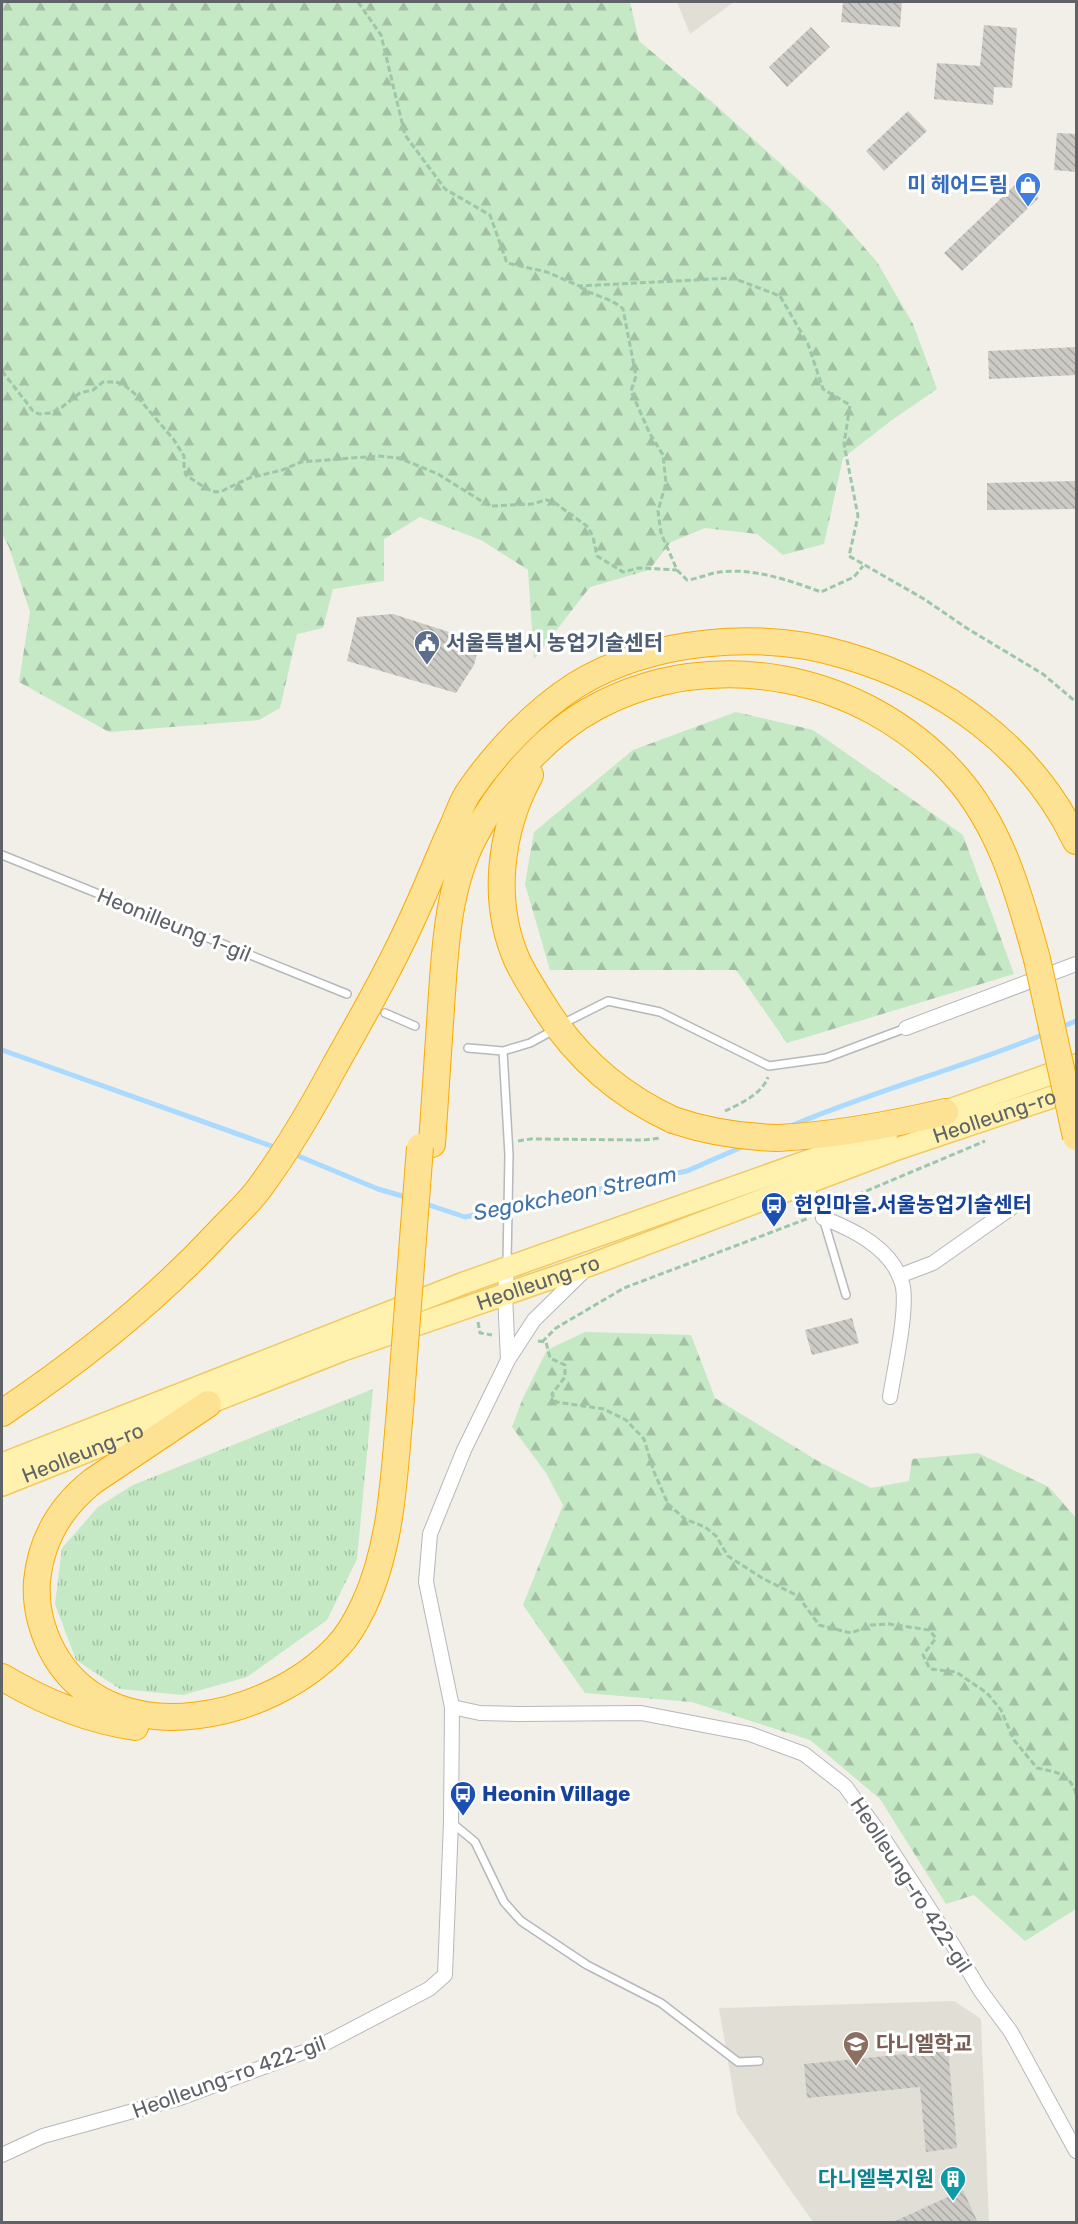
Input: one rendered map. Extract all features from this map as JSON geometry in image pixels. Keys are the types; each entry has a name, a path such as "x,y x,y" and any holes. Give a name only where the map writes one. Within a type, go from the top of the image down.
{"highway":[{"path":"2,1413 56,1377 144,1306 197,1256 257,1192 290,1147 374,998 415,914 466,796 491,763 523,729 552,703 577,685 630,661 689,646 748,642 777,643 839,653 892,671 918,683 989,728 1023,762 1040,783 1077,841"},
{"path":"2,1677 43,1698 87,1716 126,1726 170,1730 205,1729 265,1712 301,1693 332,1669 357,1643 377,1613 390,1587 404,1528 406,1408 426,1146 446,937 460,869 473,839 495,802 520,770 553,736 594,708 618,696 673,679 705,674 740,673 768,676 798,682 858,703 884,716 928,748 954,773 982,811 1007,861 1021,900 1037,959 1077,1137"},
{"path":"426,1146 435,937 442,891 457,842 476,799 523,729"},
{"path":"553,736 518,797 506,832 502,883 510,940 526,978 547,1012 578,1052 637,1102 673,1120 723,1134 778,1138 844,1133 945,1112"},
{"path":"208,1404 93,1481 75,1496 50,1531 40,1561 37,1594 40,1617 48,1641 62,1666 78,1684 97,1698 142,1714 192,1716 244,1705 287,1686 337,1647 363,1607 382,1552 406,1408"}],"main road":[{"name":"Heolleung-ro","path":"2,1464 453,1287 1077,1065"},
{"name":"Heolleung-ro","path":"2,1485 343,1350 590,1265 897,1149 1077,1089"}],"street":[{"path":"906,1028 1077,964"},
{"path":"899,1276 933,1263 1003,1216 1011,1208"},
{"path":"822,1215 849,1227 872,1243 895,1265 903,1285 902,1323 890,1397"},
{"path":"513,1338 590,1265"},
{"path":"451,1822 452,1707 426,1582 430,1534 464,1450 508,1360 513,1338 505,1294 507,1269"},
{"name":"Heolleung-ro 422-gil","path":"452,1707 480,1713 565,1716 641,1713 750,1734 804,1754 845,1786 886,1842 980,1990 1011,2032 1077,2151"},
{"name":"Heolleung-ro 422-gil","path":"2,2155 43,2136 180,2098 320,2046 429,1989 445,1975 451,1822"}],"lane":[{"name":"Heonilleung 1-gil","path":"2,855 347,994"},
{"path":"561,1025 608,1001 660,1012 769,1066 826,1058 906,1028"},
{"path":"385,1013 415,1026"},
{"path":"468,1048 503,1051 530,1043 554,1029"},
{"name":"Heolleung-ro","path":"503,1051 509,1155 507,1269"},
{"path":"807,1183 822,1215 846,1295"},
{"path":"451,1822 475,1842 504,1902 521,1921 587,1965 662,2003 738,2062 759,2061"}],"path":[{"path":"358,2 381,35 405,135 445,189 490,215 507,263 547,272 579,286 590,294 617,303 624,309 636,376 631,391 649,432 663,455 666,483 658,511 661,533 677,570 687,580 703,578 714,573 748,572 773,576 821,592 854,577 863,566"},
{"path":"579,286 733,278 780,296 808,344 823,389 850,405 844,444 858,516 849,556 924,599 968,629 1043,674 1077,702"},
{"path":"2,370 33,411 39,414 51,413 80,393 93,390 104,382 123,384 135,394 174,440 184,456 184,470 187,476 216,492 249,478 282,470 301,462 378,456 399,458 438,474 486,504 532,504 546,500 554,502 588,527 593,537 597,556 622,572 639,568 677,570"},
{"path":"542,1342 556,1328 624,1288 822,1215 843,1201 992,1138"},
{"path":"473,1305 480,1333 546,1342 550,1358 564,1365 565,1377 552,1394 556,1402 604,1409 626,1420 644,1439 654,1472 668,1504 685,1519 705,1527 716,1536 728,1557 798,1596 819,1625 851,1633 871,1625 889,1624 929,1630 936,1638 923,1655 930,1670 956,1672 987,1693 1001,1710 1014,1740 1037,1768 1061,1773 1074,1786 1077,1794"}],"shaded area":[{"path":"677,2 734,2 690,34"},
{"name":"다니엘학교","path":"954,2001 981,2019 989,2222 813,2222 737,2114 719,2008"}],"green space":[{"path":"2,2 630,2 639,41 712,102 831,209 877,262 913,324 937,389 843,458 824,544 783,555 757,534 705,528 671,542 649,570 590,587 534,659 528,570 481,540 420,517 384,539 384,581 333,589 323,628 297,634 280,708 259,720 109,732 19,682 30,612 9,547 2,534"},
{"path":"736,712 813,730 963,835 1014,974 787,1043 736,970 550,970 525,884 534,832 633,750"},
{"path":"585,1332 691,1335 715,1398 816,1460 871,1488 909,1481 912,1459 978,1453 1049,1487 1076,1518 1076,1909 1025,1941 974,1895 946,1904 880,1799 810,1740 692,1702 585,1693 523,1605 563,1505 546,1473 512,1427 523,1398 547,1350"},
{"path":"373,1389 357,1559 327,1620 247,1677 183,1695 120,1689 76,1660 55,1604 62,1548 98,1507 133,1485"}],"building":[{"path":"843,2 902,2 900,27 841,22"},
{"path":"984,25 1017,28 1012,88 994,87 993,105 934,99 937,63 980,66"},
{"path":"811,27 830,47 787,87 769,67"},
{"path":"908,111 927,131 884,171 866,151"},
{"path":"1057,133 1077,134 1077,172 1054,170"},
{"path":"1020,180 1039,198 962,271 944,253"},
{"path":"1077,347 1077,375 989,379 988,351"},
{"path":"1077,481 1077,509 987,510 987,483"},
{"path":"393,614 480,642 474,665 456,693 347,661 357,617"},
{"path":"852,1318 859,1343 812,1355 805,1330"},
{"path":"948,2050 957,2148 926,2152 920,2087 807,2098 804,2064"},
{"name":"다니엘복지원","path":"963,2190 978,2223 891,2223"}],"waterway":[{"name":"Segokcheon Stream","path":"1059,1028 1076,1021"},
{"name":"Segokcheon Stream","path":"791,1126 1047,1033"},
{"name":"Segokcheon Stream","path":"2,1050 277,1148"},
{"name":"Segokcheon Stream","path":"423,1203 465,1217 687,1171 744,1146"},
{"name":"Segokcheon Stream","path":"291,1153 378,1189 409,1198"}],"place":[{"name":"미 헤어드림","path":"1028,208"},
{"name":"서울특별시 농업기술센터","path":"427,666"},
{"name":"헌인마을.서울농업기술센터","path":"774,1228"},
{"name":"Heonin Village","path":"463,1817"},
{"name":"다니엘학교","path":"856,2067"},
{"name":"다니엘복지원","path":"953,2202"}]}
